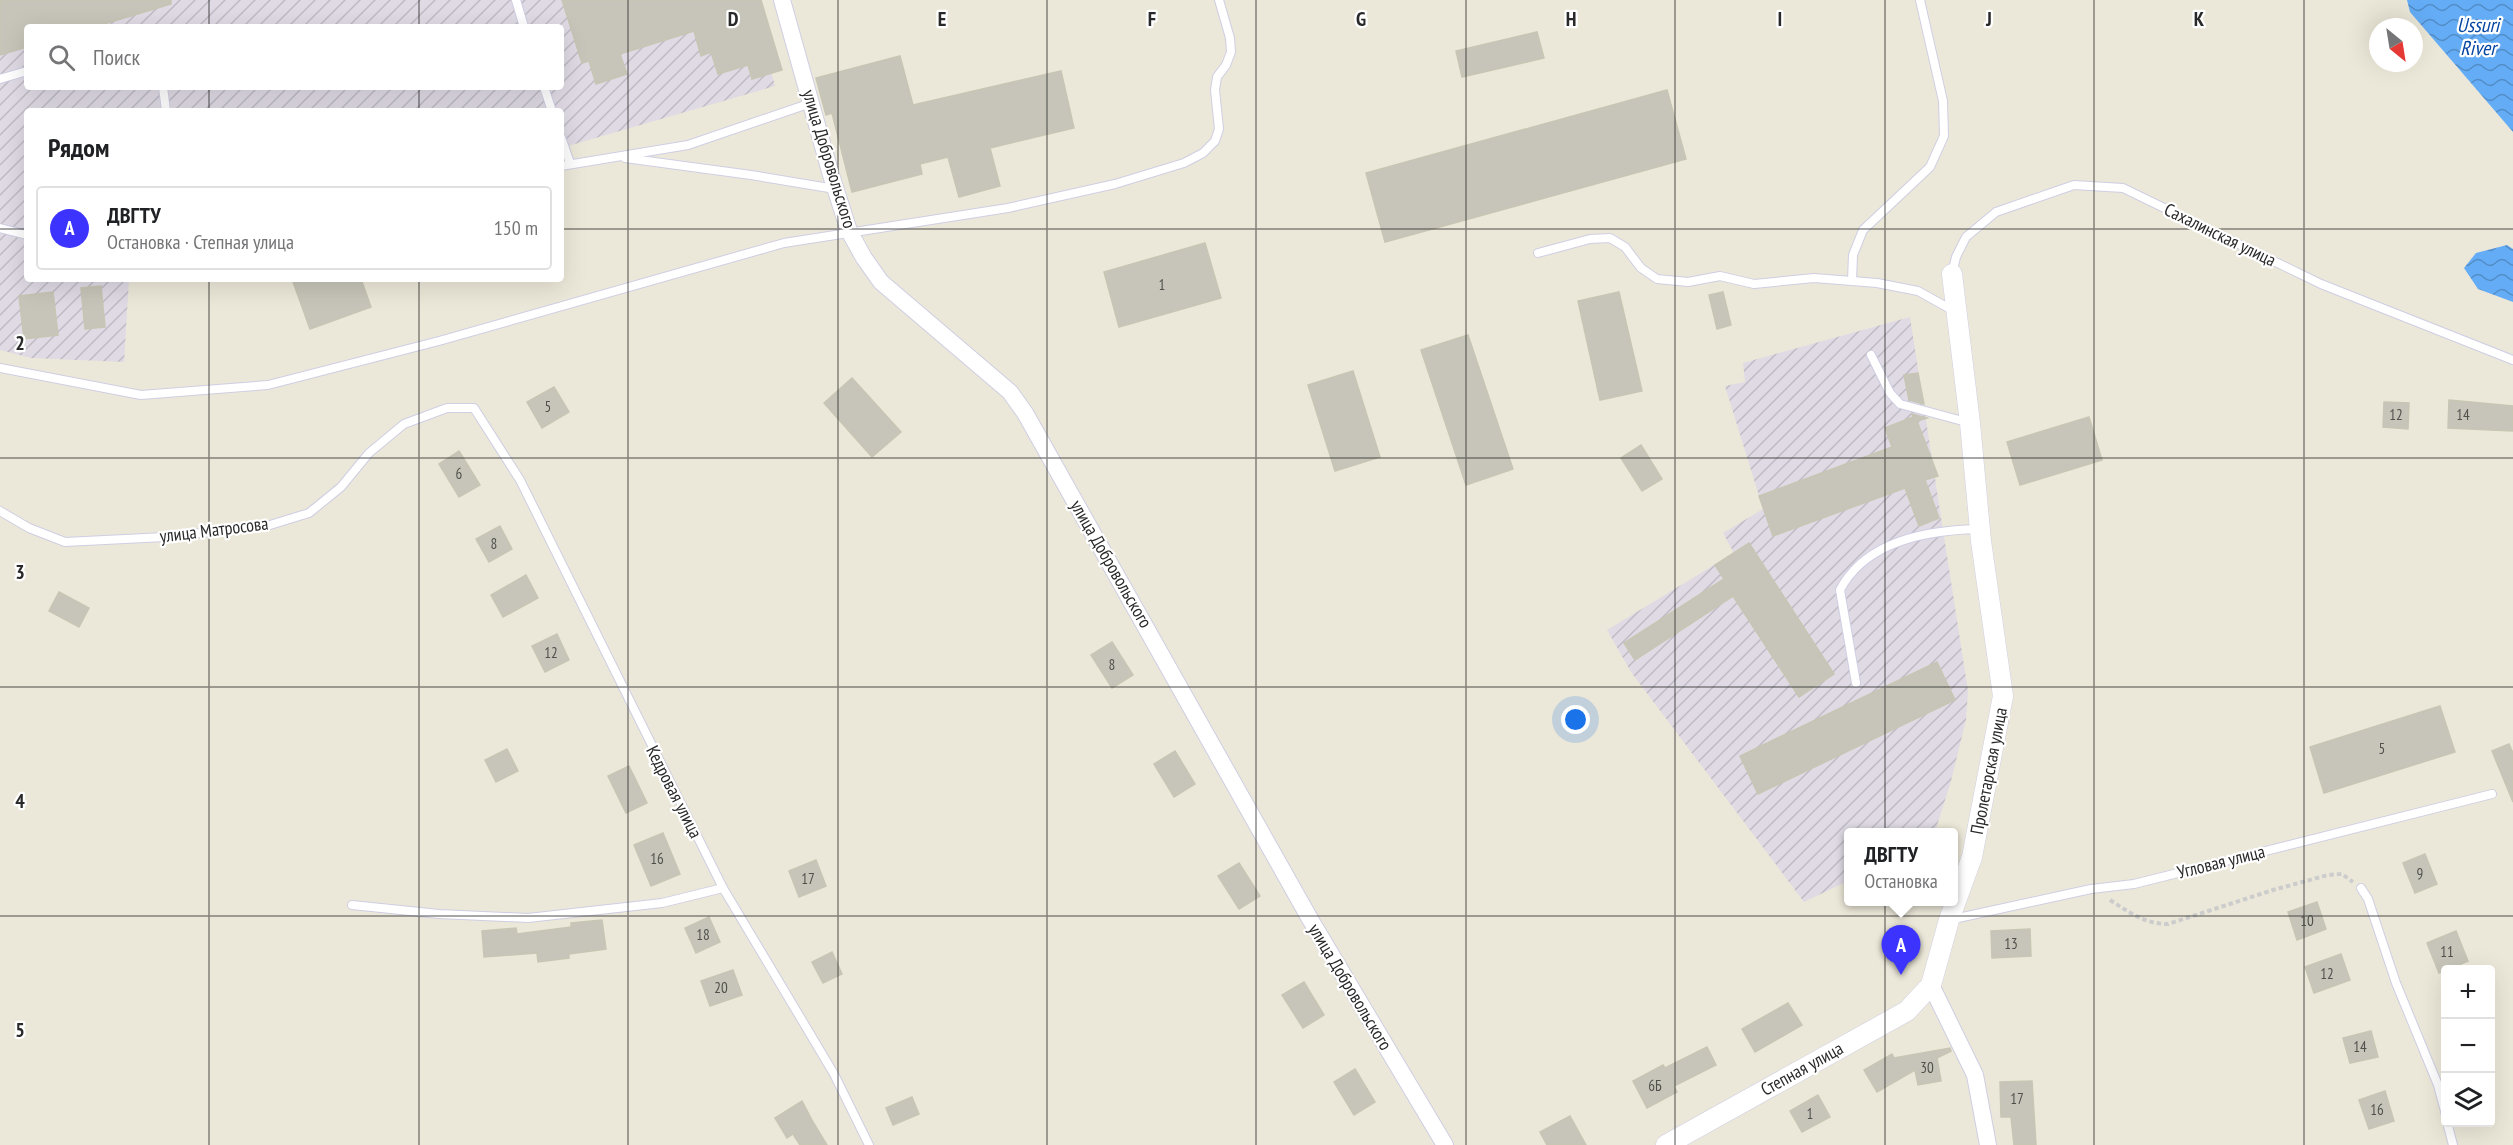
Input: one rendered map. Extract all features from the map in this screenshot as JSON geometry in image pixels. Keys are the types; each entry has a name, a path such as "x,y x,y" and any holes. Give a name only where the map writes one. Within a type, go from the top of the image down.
{"street":[{"name":"улица Добровольского","path":"782,0 849,231 864,258 881,282 1010,392 1025,413 1310,919 1445,1145"},
{"name":"Пролетарская улица","path":"1952,274 1980,529 2003,696 1972,857 1958,895"},
{"name":"Пролетарская улица","path":"1931,985 1954,906"},
{"name":"Степная улица","path":"1666,1145 1907,1011 1931,985"},
{"path":"1931,985 1975,1075 1988,1145"}],"lane":[{"path":"516,0 523,24"},
{"path":"0,368 141,395 268,385 439,341 784,243 849,231 1008,208 1115,183 1184,163 1203,153 1215,141 1219,129 1215,90 1217,77 1231,52 1230,38 1219,0"},
{"path":"1852,281 1853,255 1863,230 1930,167 1944,136 1943,101 1920,0"},
{"path":"0,79 24,72"},
{"path":"163,90 166,108"},
{"path":"545,90 551,108"},
{"path":"565,165 688,145 811,103"},
{"path":"615,156 836,189"},
{"name":"Сахалинская улица","path":"1952,274 1956,257 1966,237 1996,212 2074,185 2123,188 2321,284 2513,360"},
{"path":"0,228 24,234"},
{"path":"1538,253 1590,239 1610,238 1625,247 1641,268 1657,279 1688,282 1720,276 1754,284 1814,278 1852,281 1918,291 1957,313"},
{"path":"1871,355 1890,393 1900,404 1970,423"},
{"name":"улица Матросова","path":"0,511 29,528 65,542 165,537 270,525 309,513 341,487 369,453 404,424 447,408 474,408 491,433"},
{"name":"Кедровая улица","path":"491,433 520,480 723,888 834,1074 869,1145"},
{"path":"1856,683 1840,590 1847,576 1860,563 1892,545 1941,530 1980,529"},
{"name":"Угловая улица","path":"1949,920 2091,889 2134,884 2492,794"},
{"path":"352,905 439,915 528,918 662,903 723,888"},
{"path":"2361,888 2368,899 2396,983 2438,1085 2441,1098"},
{"path":"2448,1127 2453,1145"}],"path":[{"path":"2091,889 2141,920 2154,924 2168,924 2272,890 2328,875 2342,874 2361,888"}],"shaded area":[{"path":"0,0 752,0 775,86 564,147 564,108 24,108 24,282 129,282 124,362 31,358 0,350"},
{"path":"1910,317 1968,691 1966,720 1936,828 1844,828 1844,883 1804,902 1631,672 1607,630 1734,553 1723,533 1763,509 1725,386 1745,382 1743,363"}],"water":[{"name":"Ussuri River","path":"2407,0 2513,0 2513,132 2423,27 2423,18 2415,18 2410,12"},
{"path":"2507,245 2513,249 2513,302 2478,289 2464,268 2476,253"}],"building":[{"path":"0,0 171,0 171,4 104,24 24,24 24,48 0,55"},
{"path":"562,0 761,0 782,70 752,79 748,65 718,74 711,52 701,56 694,31 620,54 627,74 596,84 589,61 582,63"},
{"path":"1537,32 1544,58 1462,77 1456,51"},
{"path":"900,56 913,105 1061,71 1074,128 990,148 1000,186 959,197 948,157 920,164 922,174 852,192 832,113 826,115 816,78"},
{"path":"1667,90 1686,159 1385,242 1366,173"},
{"path":"1205,243 1221,298 1119,327 1104,272"},
{"path":"293,282 362,282 371,307 310,329"},
{"path":"101,286 105,327 85,329 81,288"},
{"path":"53,292 58,335 24,339 19,296"},
{"path":"1619,292 1642,391 1600,400 1578,301"},
{"path":"1723,292 1731,325 1717,329 1709,295"},
{"path":"1468,335 1513,469 1466,485 1421,350"},
{"path":"1353,371 1380,457 1335,471 1308,385"},
{"path":"1918,373 1924,404 1909,400 1904,375"},
{"path":"852,378 901,432 872,457 824,403"},
{"path":"554,387 569,412 542,428 527,402"},
{"path":"2449,400 2513,406 2513,431 2448,428"},
{"path":"2384,402 2409,403 2408,429 2383,427"},
{"path":"1912,414 1927,418 1917,421 1938,476 1925,480 1939,518 1919,526 1905,488 1773,536 1759,496 1892,447 1885,428 1913,417"},
{"path":"2089,417 2102,460 2020,485 2007,442"},
{"path":"1641,445 1662,479 1642,491 1621,458"},
{"path":"459,451 480,485 459,497 439,464"},
{"path":"500,526 512,549 489,562 476,539"},
{"path":"1749,543 1834,674 1799,697 1733,596 1635,660 1624,643 1724,579 1715,565"},
{"path":"526,575 538,598 503,617 491,595"},
{"path":"59,592 89,608 79,627 49,611"},
{"path":"557,634 569,660 545,672 532,646"},
{"path":"1112,642 1133,675 1112,688 1091,655"},
{"path":"1937,662 1955,700 1758,794 1740,756"},
{"path":"2440,706 2455,752 2324,793 2310,747"},
{"path":"2509,744 2513,753 2513,802 2492,751"},
{"path":"507,749 518,771 496,782 485,760"},
{"path":"1175,751 1195,784 1174,797 1154,764"},
{"path":"629,766 647,803 626,813 608,776"},
{"path":"663,833 680,874 651,886 634,845"},
{"path":"2425,854 2437,884 2415,893 2403,863"},
{"path":"816,860 826,886 799,897 789,871"},
{"path":"1239,863 1260,896 1239,909 1218,876"},
{"path":"2317,902 2326,929 2297,940 2288,912"},
{"path":"709,917 720,942 696,953 685,928"},
{"path":"602,920 606,949 569,954 569,958 538,962 537,953 484,957 482,931 516,928 517,934 571,927 571,923"},
{"path":"2030,929 2031,956 1992,958 1991,931"},
{"path":"2456,931 2468,961 2458,965 2441,965 2439,973 2427,943"},
{"path":"832,952 842,974 823,983 812,962"},
{"path":"2341,954 2350,980 2314,993 2305,967"},
{"path":"733,970 742,995 710,1006 701,981"},
{"path":"1304,982 1324,1015 1303,1028 1282,995"},
{"path":"1788,1003 1802,1025 1755,1052 1742,1029"},
{"path":"2371,1031 2378,1057 2350,1063 2343,1038"},
{"path":"1707,1047 1716,1065 1674,1086 1677,1092 1647,1108 1633,1081 1663,1065 1665,1068"},
{"path":"1950,1048 1951,1051 1937,1058 1941,1081 1918,1085 1915,1070 1877,1092 1864,1070 1892,1054 1894,1058"},
{"path":"1355,1069 1375,1102 1354,1115 1334,1082"},
{"path":"2032,1081 2036,1145 2014,1145 2011,1117 2001,1117 2000,1082"},
{"path":"2385,1091 2394,1121 2369,1129 2359,1100"},
{"path":"1818,1095 1830,1117 1802,1132 1790,1111"},
{"path":"912,1097 919,1114 893,1125 886,1108"},
{"path":"802,1101 827,1145 800,1145 793,1134 787,1138 775,1118"},
{"path":"1570,1116 1586,1145 1547,1145 1540,1132"}],"place":[{"name":"ДВГТУ","path":"1901,975"}]}
